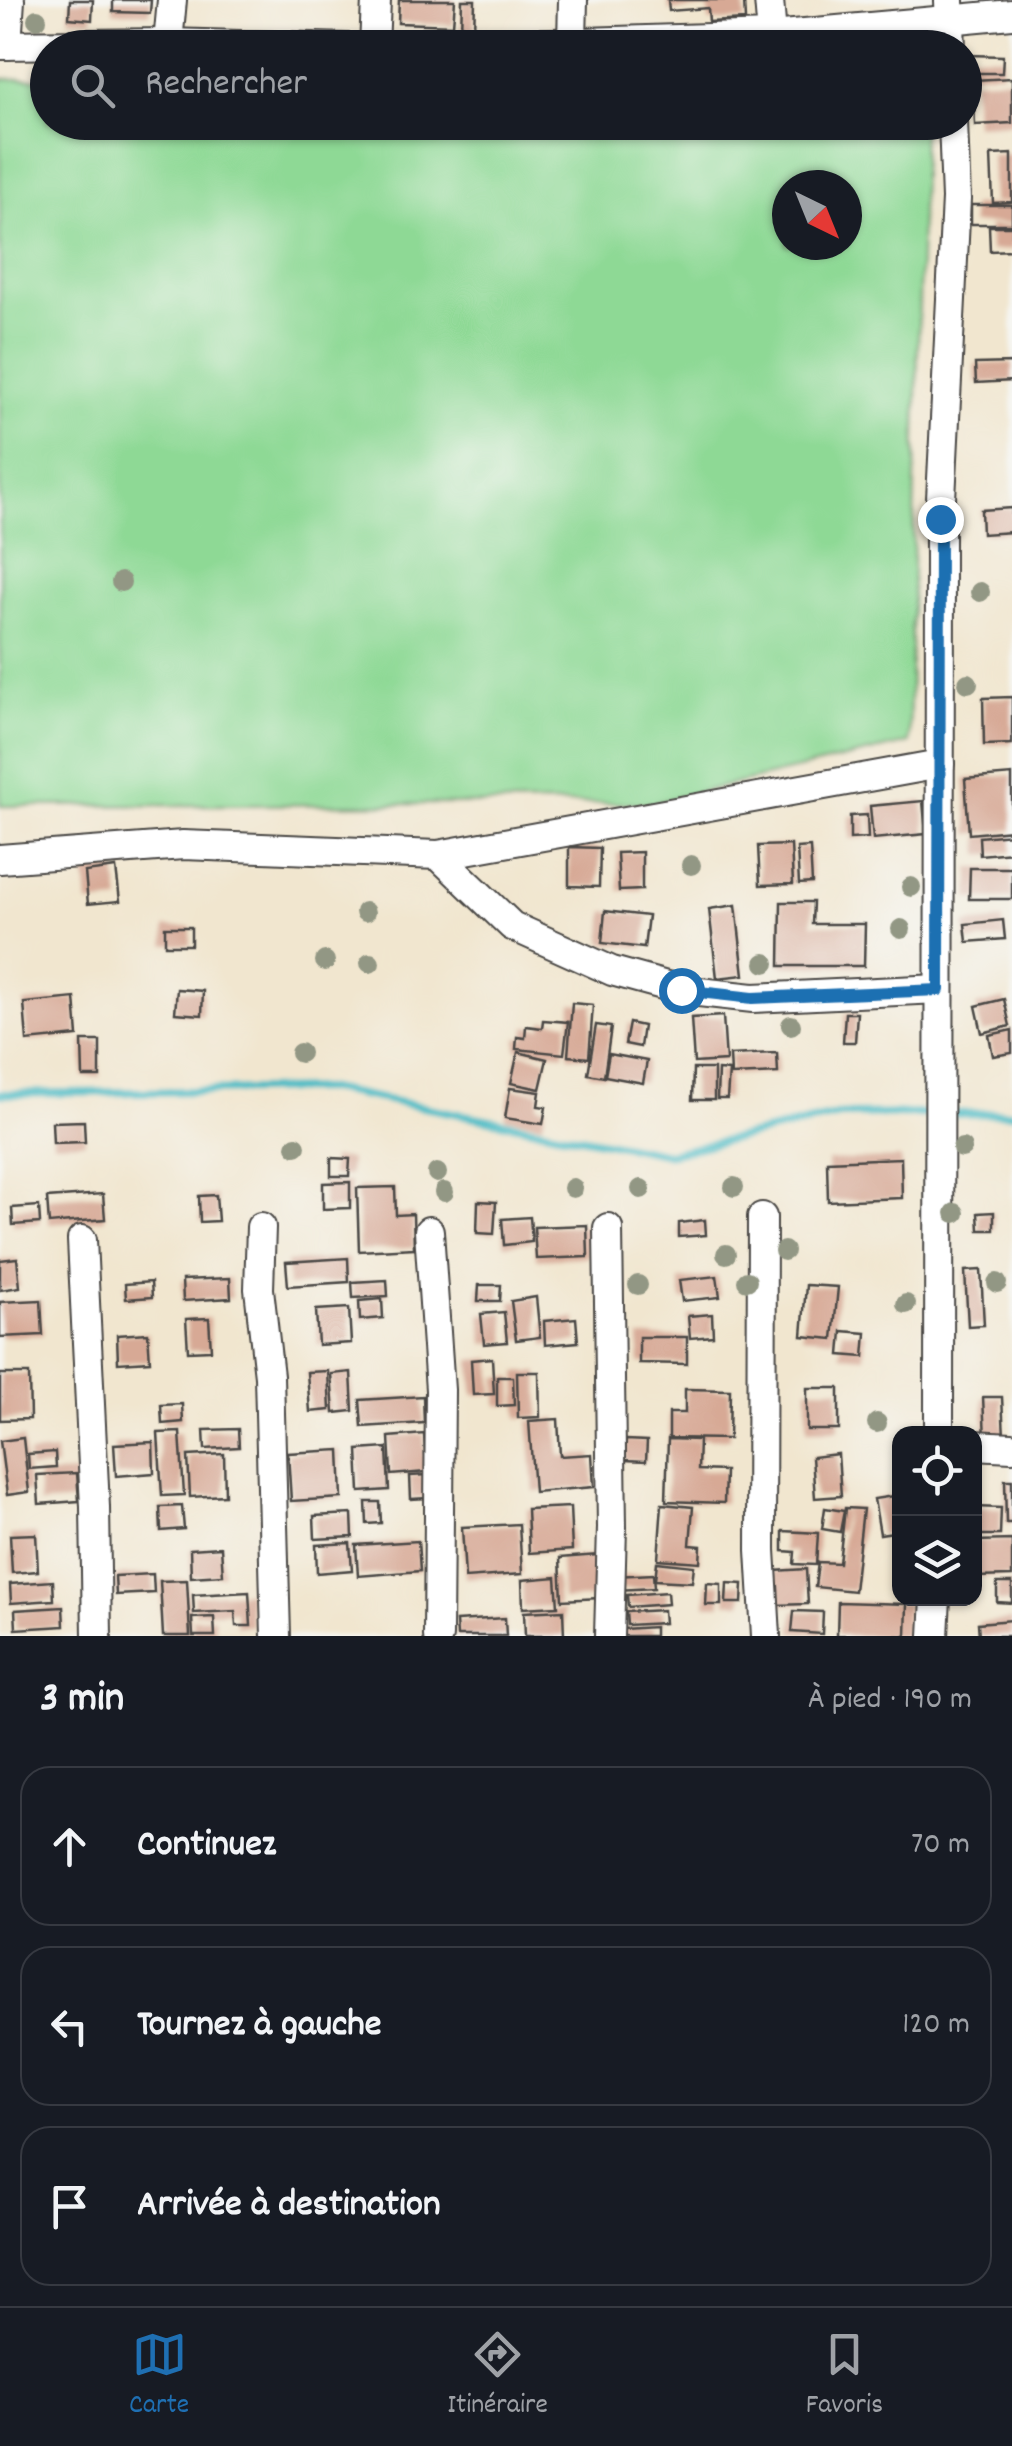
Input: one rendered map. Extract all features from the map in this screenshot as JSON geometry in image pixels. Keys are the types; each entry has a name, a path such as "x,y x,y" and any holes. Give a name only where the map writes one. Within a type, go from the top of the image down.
{"street":[{"path":"10,0 4,45 30,45"},
{"path":"169,30 172,0"},
{"path":"375,30 376,0"},
{"path":"573,30 574,0"},
{"path":"769,0 772,30"},
{"path":"811,30 949,9 1012,14"},
{"path":"940,1426 940,519 956,199 954,140"},
{"path":"0,858 183,845 438,855 940,764"},
{"path":"438,855 512,926 630,976 681,990 753,998 939,990"},
{"path":"762,1217 761,1550 766,1636"},
{"path":"262,1227 259,1288 270,1376 276,1636"},
{"path":"608,1228 612,1527 608,1636"},
{"path":"429,1231 440,1390 438,1636"},
{"path":"82,1240 95,1507 96,1636"},
{"path":"982,1446 1012,1447"},
{"path":"934,1636 936,1606"}],"green space":[{"path":"0,79 30,79 30,140 923,140 909,743 653,803 0,806"}],"building":[{"path":"70,0 93,0 92,20 69,18"},
{"path":"113,0 151,0 150,13 113,12"},
{"path":"399,0 455,0 453,25 398,23"},
{"path":"462,0 475,0 474,30 461,30"},
{"path":"668,0 744,0 745,20 709,22 708,8 669,11"},
{"path":"982,55 1003,56 1002,73 982,73"},
{"path":"1012,78 1012,123 982,125 982,80"},
{"path":"1012,154 1012,202 993,203 991,155"},
{"path":"971,205 1012,205 1012,224 971,224"},
{"path":"989,226 1012,226 1012,250 990,251"},
{"path":"1012,363 1012,381 976,383 975,364"},
{"path":"1012,508 1012,532 982,534 981,510"},
{"path":"1012,697 1012,744 984,745 983,698"},
{"path":"1012,775 1012,830 969,834 965,779"},
{"path":"923,801 926,834 873,839 870,806"},
{"path":"867,815 868,838 850,839 850,816"},
{"path":"1012,834 1012,852 980,855 979,837"},
{"path":"791,845 793,884 760,885 758,846"},
{"path":"569,847 600,848 599,887 569,886"},
{"path":"810,847 812,883 799,884 797,848"},
{"path":"642,852 642,890 619,891 617,853"},
{"path":"116,868 120,901 88,904 85,872"},
{"path":"970,868 1012,868 1012,899 969,899"},
{"path":"781,902 813,902 812,924 865,924 864,966 780,966"},
{"path":"736,905 744,975 717,978 709,909"},
{"path":"605,911 648,916 644,948 602,943"},
{"path":"1003,920 1005,939 967,942 965,924"},
{"path":"165,927 191,927 191,945 165,945"},
{"path":"177,989 203,991 202,1015 175,1013"},
{"path":"75,998 78,1036 27,1041 24,1003"},
{"path":"1004,999 1010,1026 982,1033 976,1006"},
{"path":"572,1003 593,1005 589,1058 568,1056"},
{"path":"845,1013 857,1013 855,1042 843,1042"},
{"path":"723,1016 726,1061 694,1063 691,1018"},
{"path":"543,1020 568,1022 564,1054 516,1049 517,1037 525,1038 526,1026 542,1028"},
{"path":"629,1023 643,1026 640,1047 625,1044"},
{"path":"596,1025 611,1027 604,1077 588,1074"},
{"path":"1012,1030 1012,1053 993,1056 989,1035"},
{"path":"82,1041 100,1041 100,1077 83,1077"},
{"path":"518,1052 547,1059 540,1089 511,1083"},
{"path":"777,1053 778,1073 731,1075 730,1055"},
{"path":"609,1054 647,1061 643,1083 605,1076"},
{"path":"693,1069 714,1069 714,1100 692,1100"},
{"path":"718,1070 729,1071 727,1099 717,1099"},
{"path":"510,1088 540,1092 538,1106 546,1107 543,1124 505,1118"},
{"path":"84,1121 85,1142 53,1143 52,1122"},
{"path":"331,1158 350,1159 349,1176 331,1176"},
{"path":"901,1158 902,1198 828,1201 827,1161"},
{"path":"350,1182 350,1208 323,1209 323,1183"},
{"path":"395,1187 396,1215 413,1214 414,1248 359,1251 357,1188"},
{"path":"103,1194 105,1219 49,1224 47,1198"},
{"path":"216,1195 218,1221 200,1222 199,1196"},
{"path":"478,1201 496,1202 494,1234 477,1233"},
{"path":"39,1206 40,1223 13,1225 12,1208"},
{"path":"994,1212 994,1230 979,1230 978,1213"},
{"path":"530,1217 532,1242 504,1245 502,1219"},
{"path":"705,1220 706,1235 679,1237 679,1223"},
{"path":"587,1225 588,1257 536,1259 534,1227"},
{"path":"17,1258 20,1287 0,1290 0,1260"},
{"path":"348,1258 349,1282 288,1286 286,1262"},
{"path":"981,1270 984,1325 968,1326 965,1271"},
{"path":"717,1276 720,1297 682,1301 679,1280"},
{"path":"230,1278 231,1298 183,1301 182,1280"},
{"path":"387,1280 388,1296 353,1298 352,1282"},
{"path":"151,1282 152,1297 126,1299 125,1284"},
{"path":"479,1285 501,1285 500,1301 478,1301"},
{"path":"806,1285 838,1287 833,1339 802,1336"},
{"path":"536,1297 540,1337 516,1340 511,1301"},
{"path":"382,1299 383,1318 360,1320 359,1301"},
{"path":"41,1300 43,1335 0,1337 0,1302"},
{"path":"349,1308 351,1343 318,1345 316,1310"},
{"path":"504,1312 507,1342 484,1344 481,1314"},
{"path":"712,1314 713,1336 690,1338 688,1316"},
{"path":"209,1318 211,1350 188,1351 186,1319"},
{"path":"576,1318 578,1342 545,1345 544,1321"},
{"path":"842,1331 866,1333 864,1357 840,1355"},
{"path":"148,1333 150,1361 118,1363 117,1335"},
{"path":"639,1337 687,1337 687,1364 639,1363"},
{"path":"492,1358 494,1394 473,1395 471,1360"},
{"path":"328,1371 330,1410 310,1412 307,1372"},
{"path":"351,1372 353,1411 334,1413 331,1374"},
{"path":"517,1372 539,1372 540,1417 518,1418"},
{"path":"0,1374 29,1374 30,1419 0,1420"},
{"path":"497,1377 513,1377 514,1405 497,1406"},
{"path":"807,1388 839,1388 839,1430 807,1430"},
{"path":"685,1389 730,1390 729,1439 669,1438 669,1413 685,1413"},
{"path":"423,1396 424,1423 362,1427 360,1400"},
{"path":"983,1397 1002,1397 1004,1437 985,1438"},
{"path":"182,1404 183,1422 162,1424 161,1405"},
{"path":"558,1419 560,1456 592,1454 594,1487 534,1492 529,1421"},
{"path":"238,1429 239,1447 205,1449 204,1430"},
{"path":"180,1432 184,1495 162,1496 158,1433"},
{"path":"424,1434 426,1472 391,1475 389,1437"},
{"path":"23,1438 29,1492 7,1495 0,1441"},
{"path":"668,1439 699,1440 698,1470 725,1471 724,1503 666,1501"},
{"path":"626,1440 647,1441 646,1461 625,1460"},
{"path":"153,1442 154,1473 116,1476 114,1444"},
{"path":"387,1448 389,1490 360,1492 358,1450"},
{"path":"340,1450 342,1498 291,1501 288,1453"},
{"path":"55,1452 56,1467 29,1469 28,1454"},
{"path":"224,1454 225,1495 190,1497 188,1456"},
{"path":"838,1454 841,1496 815,1498 812,1457"},
{"path":"77,1473 79,1501 39,1504 37,1475"},
{"path":"427,1475 428,1498 411,1499 410,1476"},
{"path":"1005,1480 1012,1480 1012,1523 1006,1523"},
{"path":"892,1496 892,1532 880,1534 874,1499"},
{"path":"366,1502 380,1502 381,1523 367,1524"},
{"path":"662,1504 693,1507 690,1545 701,1546 700,1562 658,1559"},
{"path":"182,1506 184,1529 161,1531 160,1507"},
{"path":"570,1507 572,1550 529,1553 527,1509"},
{"path":"982,1507 1001,1508 1000,1535 982,1535"},
{"path":"825,1508 844,1511 840,1532 822,1529"},
{"path":"845,1508 863,1509 854,1591 815,1587 818,1562 839,1563"},
{"path":"352,1514 353,1537 315,1539 314,1516"},
{"path":"519,1524 522,1574 465,1578 462,1527"},
{"path":"783,1531 818,1533 816,1565 794,1564 795,1552 783,1551"},
{"path":"36,1534 38,1571 12,1573 10,1535"},
{"path":"1012,1540 1012,1576 982,1577 982,1541"},
{"path":"418,1541 420,1571 358,1576 356,1545"},
{"path":"350,1543 352,1570 317,1573 316,1545"},
{"path":"221,1547 223,1575 191,1577 190,1549"},
{"path":"598,1555 600,1598 562,1600 560,1558"},
{"path":"657,1562 694,1566 692,1582 655,1580"},
{"path":"806,1569 808,1604 775,1605 774,1571"},
{"path":"153,1574 154,1593 116,1595 115,1576"},
{"path":"653,1574 654,1588 616,1590 615,1576"},
{"path":"556,1577 558,1606 523,1608 522,1580"},
{"path":"187,1580 190,1636 163,1636 160,1581"},
{"path":"53,1581 54,1600 11,1603 10,1584"},
{"path":"707,1583 721,1584 721,1605 706,1605"},
{"path":"727,1583 743,1584 742,1603 726,1603"},
{"path":"997,1583 1012,1583 1012,1603 997,1602"},
{"path":"249,1592 251,1626 236,1626 235,1611 194,1613 193,1595"},
{"path":"667,1592 668,1604 628,1607 627,1595"},
{"path":"838,1602 907,1606 906,1636 837,1635"},
{"path":"63,1607 64,1626 16,1629 15,1610"},
{"path":"563,1610 564,1636 525,1636 524,1612"},
{"path":"663,1610 664,1623 627,1625 626,1612"},
{"path":"794,1611 823,1612 822,1634 792,1632"},
{"path":"214,1617 215,1636 193,1636 192,1618"},
{"path":"505,1618 506,1636 457,1636 456,1621"},
{"path":"1012,1620 1012,1636 979,1636 978,1623"},
{"path":"654,1627 654,1636 623,1636 623,1629"}],"waterway":[{"path":"0,1094 329,1089 668,1154 839,1115 933,1114"},
{"path":"947,1114 1012,1113"}],"route":[{"path":"681,990 753,998 939,990 940,519"}]}
